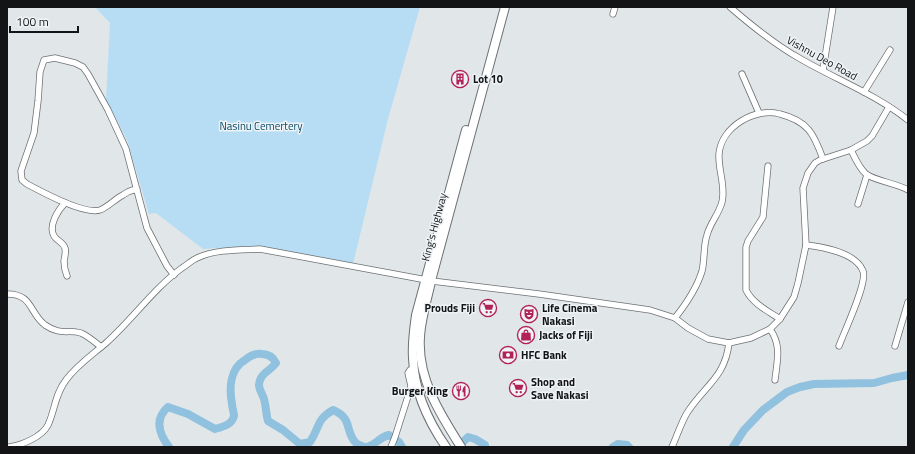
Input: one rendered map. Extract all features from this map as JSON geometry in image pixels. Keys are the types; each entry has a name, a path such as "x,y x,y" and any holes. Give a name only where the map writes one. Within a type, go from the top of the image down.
{"highway":[{"name":"King's Highway","path":"461,447 437,409 426,382 420,357 420,337 428,280 499,7"},
{"name":"King's Highway","path":"445,446 427,413 416,383 413,336 416,315 428,280 505,7"}],"street":[{"path":"613,14 615,7"},
{"name":"Vishnu Deo Road","path":"730,7 762,34 800,58 864,92 908,120"},
{"path":"822,70 834,7"},
{"path":"864,92 890,50"},
{"path":"137,189 124,194 105,207 94,211 66,203 27,184 22,180 21,171 34,133 40,72 44,60 47,58 55,58 75,63 83,67 108,110 123,143 137,189 148,228 167,266 174,275"},
{"path":"742,74 759,113"},
{"path":"9,447 32,440 47,426 57,394 66,380 80,364 136,315 163,284 196,258 213,253 260,249 428,280 650,310 675,318 688,328 708,339 730,343 752,338 770,329 780,319 794,297 806,245 804,183 811,168 815,163 823,159 851,150 867,141 872,136 888,107"},
{"path":"675,318 687,301 698,279 704,261 706,236 722,204 723,194 719,157 720,149 727,135 745,118 759,113 780,113 803,125 815,138 823,159"},
{"path":"851,150 867,175 908,190"},
{"path":"768,166 763,217 748,241 746,247 746,290 749,296 759,305 780,319"},
{"path":"858,204 867,175"},
{"path":"66,203 60,208 54,219 53,232 55,237 63,244 65,249 64,262 67,276"},
{"path":"806,245 821,247 845,254 857,263 863,270 864,275 862,287 839,346"},
{"path":"7,294 22,296 43,324 51,329 58,332 80,333 101,347"},
{"path":"895,346 908,302"},
{"path":"770,329 775,336 778,348 774,380"},
{"path":"672,447 687,414 696,400 724,366 730,343"},
{"path":"391,446 411,386 408,373 410,370 414,369"}],"green space":[{"name":"Nasinu Cemertery","path":"95,7 420,7 388,119 353,264 253,246 203,249 156,213 149,214 127,140 106,100 110,23"}],"waterway":[{"path":"169,447 163,437 160,427 161,416 168,407 188,414 215,429 226,425 231,422 234,416 231,385 236,368 249,357 260,354 270,356 276,363 262,376 259,384 265,402 268,421 283,430 300,444 310,442 321,421 333,410 344,417 352,439 359,445 365,447"},
{"path":"733,447 744,430 763,410 787,392 814,384 874,383 908,375"},
{"path":"367,447 389,435 399,442 402,447"},
{"path":"458,447 468,437 475,439 485,445 485,447"},
{"path":"613,447 618,444 627,445 629,447"}],"place":[{"name":"Lot 10","path":"460,79"},
{"name":"Prouds Fiji","path":"488,308"},
{"name":"Life Cinema Nakasi","path":"529,314"},
{"name":"Jacks of Fiji","path":"526,335"},
{"name":"HFC Bank","path":"508,355"},
{"name":"Shop and Save Nakasi","path":"518,388"},
{"name":"Burger King","path":"461,391"}]}
